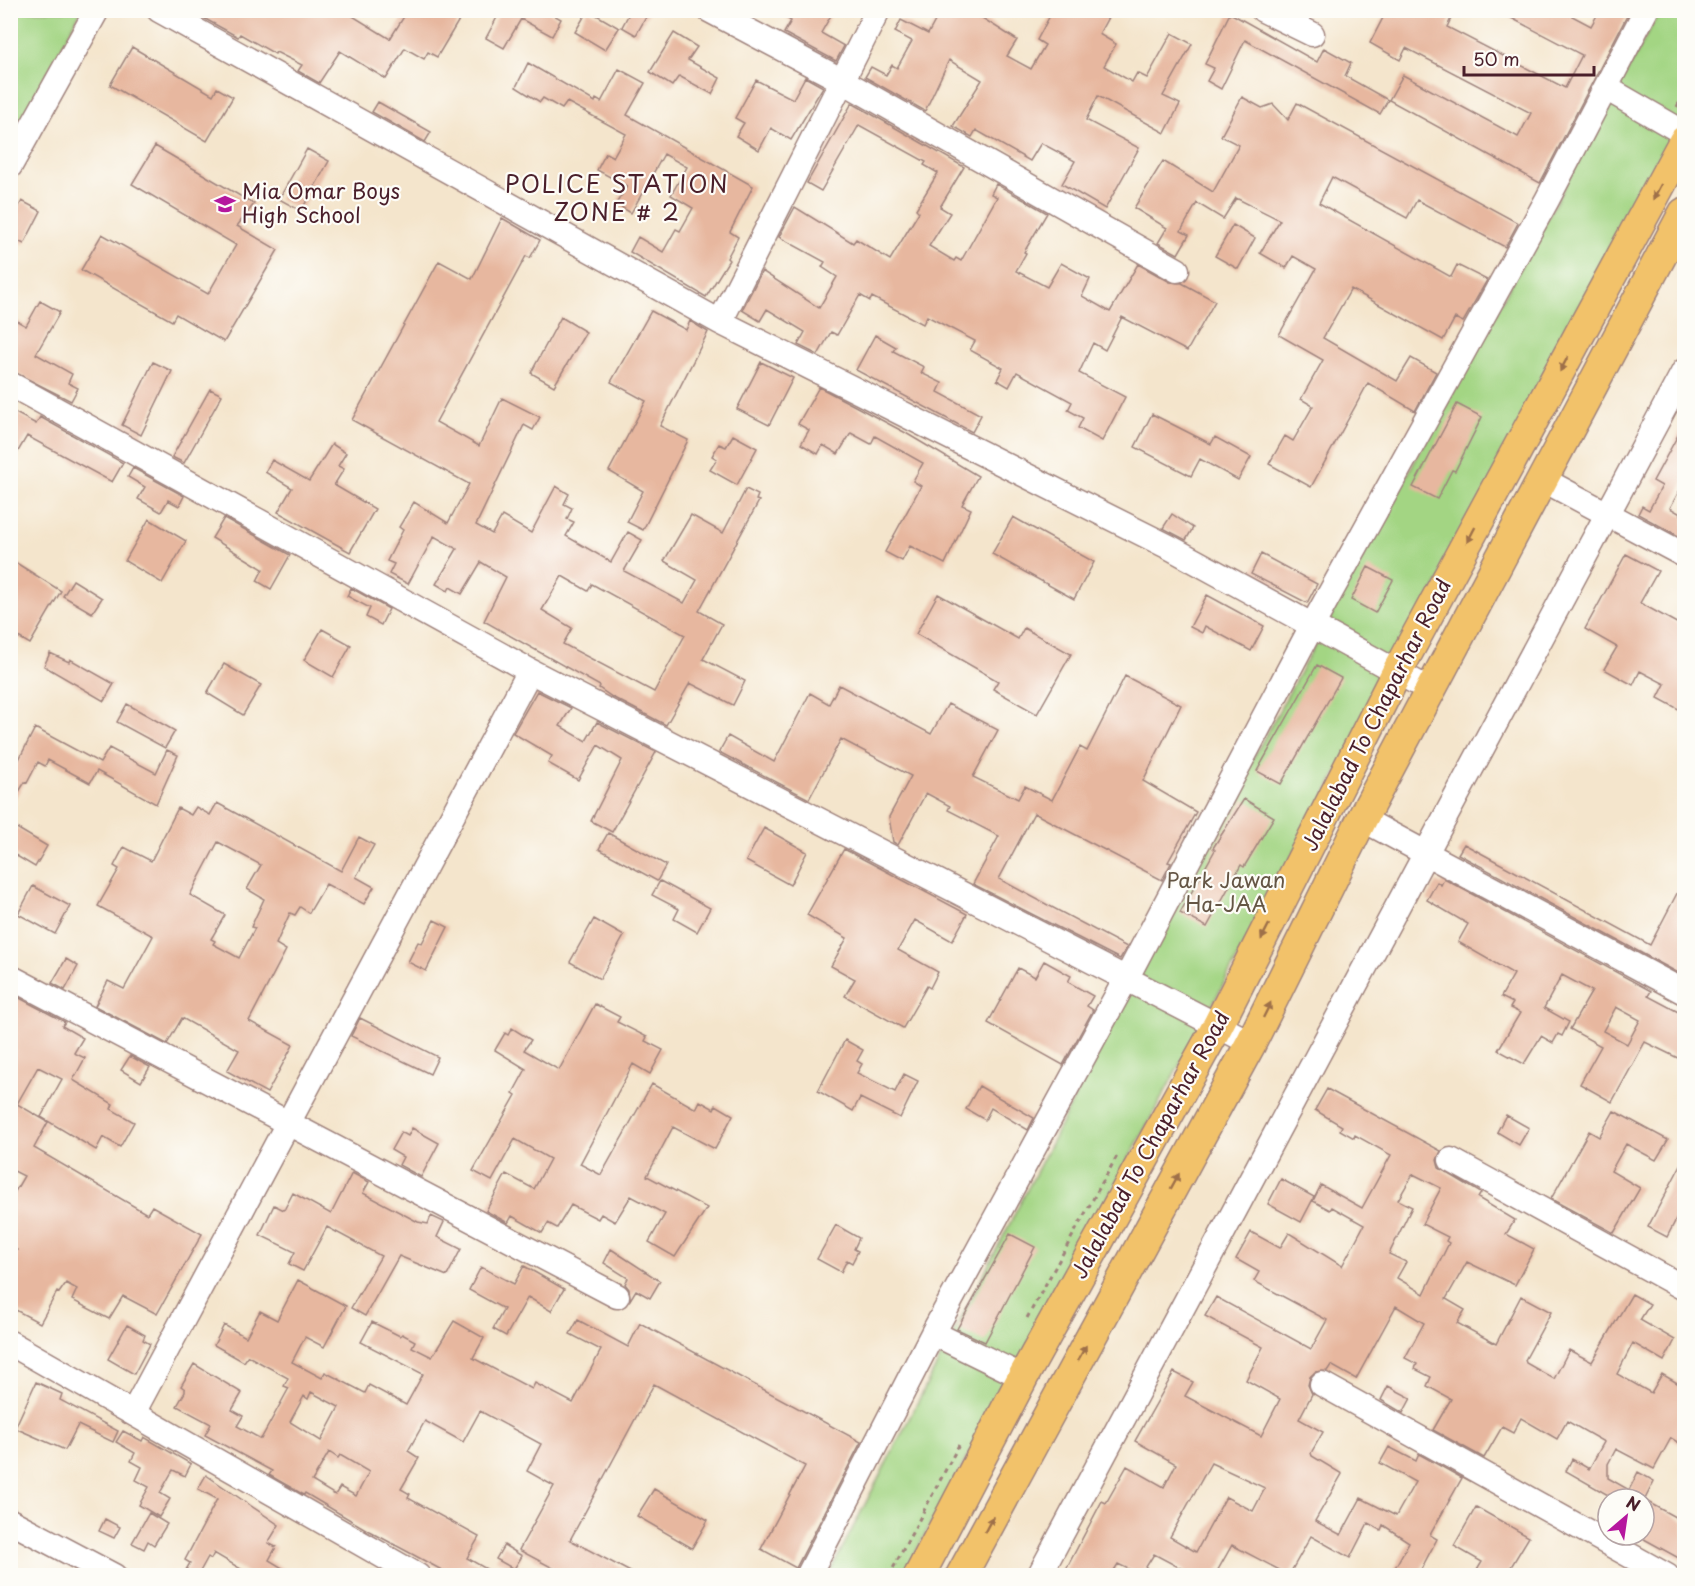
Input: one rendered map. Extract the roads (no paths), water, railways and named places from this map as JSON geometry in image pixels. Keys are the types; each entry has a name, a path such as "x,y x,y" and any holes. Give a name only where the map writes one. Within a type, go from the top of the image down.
{"main road":[{"name":"Jalalabad To Chaparhar Road","path":"919,1575 1023,1377 1218,1025 1397,672 1684,141"},
{"name":"Jalalabad To Chaparhar Road","path":"961,1575 1251,1043 1362,819 1684,213"}],"street":[{"path":"10,166 97,10"},
{"path":"159,10 720,322 1171,548 1430,690"},
{"path":"709,10 841,80 1177,270"},
{"path":"720,322 878,10"},
{"path":"1263,10 1312,34"},
{"path":"808,1575 933,1333 1127,977 1312,626 1606,88 1646,10"},
{"path":"1606,88 1684,134"},
{"path":"1039,1575 1684,371"},
{"path":"10,384 530,671 1251,1043"},
{"path":"1542,479 1684,555"},
{"path":"133,1413 530,671"},
{"path":"1362,819 1684,992"},
{"path":"10,977 617,1296"},
{"path":"1451,1160 1684,1288"},
{"path":"933,1333 1023,1377"},
{"path":"10,1342 418,1575"},
{"path":"1322,1384 1667,1575"},
{"path":"10,1521 114,1575"}],"place":[{"name":"Mia Omar Boys High School","path":"225,204"}],"district":[{"name":"POLICE STATION ZONE # 2","path":"617,199"}],"park label":[{"name":"Park Jawan Ha-JAA","path":"1226,893"}]}
